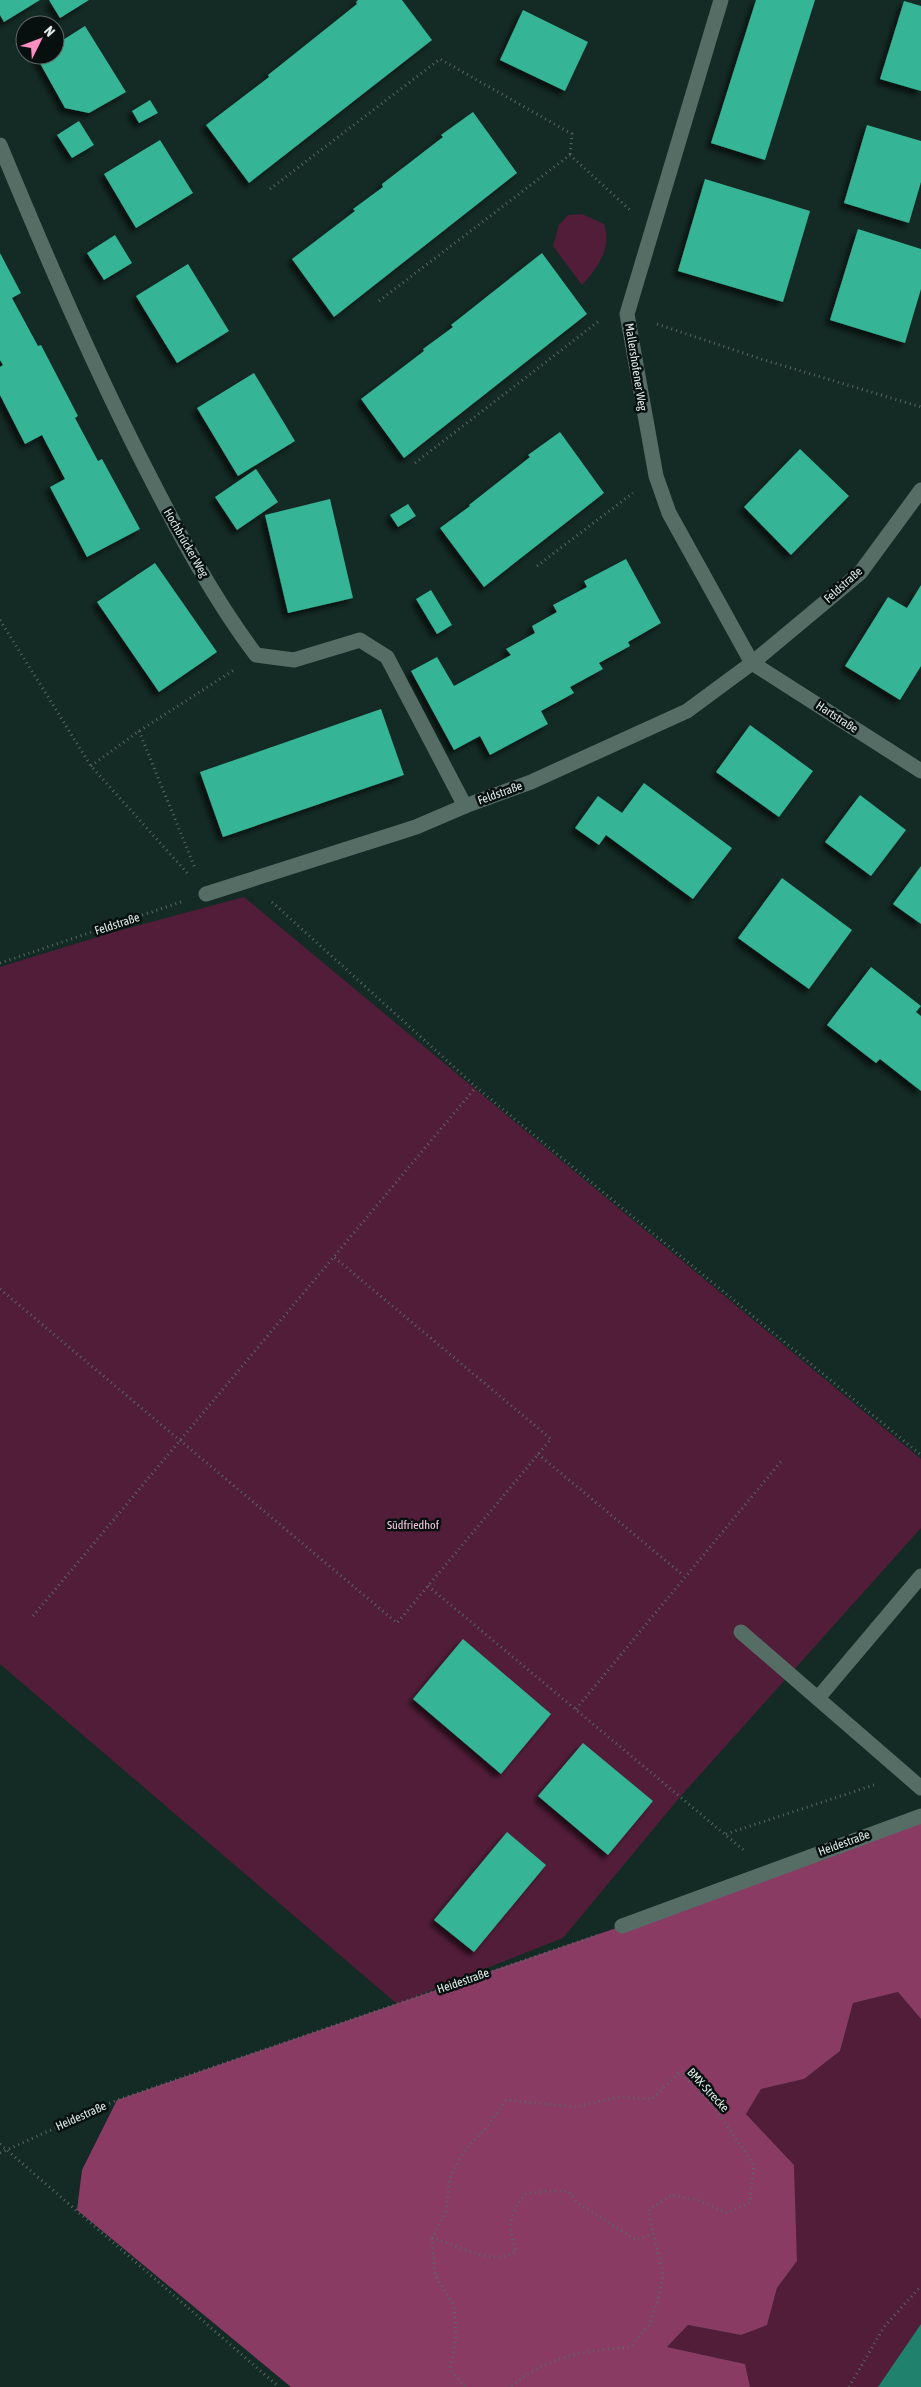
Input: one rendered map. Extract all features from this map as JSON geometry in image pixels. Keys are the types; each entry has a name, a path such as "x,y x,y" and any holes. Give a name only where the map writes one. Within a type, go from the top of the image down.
{"street":[{"name":"Mallershofener Weg","path":"721,0 627,314 656,476 669,513 752,664"},
{"name":"Hochbrücker Weg","path":"0,145 109,397 176,529 239,632 256,655"},
{"name":"Feldstraße","path":"206,894 416,827 465,806 530,782 687,711 752,664 860,572 921,490"},
{"path":"256,655 294,660 360,640 387,657 465,806"},
{"name":"Hartstraße","path":"752,664 921,771"},
{"path":"818,1698 921,1576"},
{"path":"742,1632 921,1788"},
{"name":"Heidestraße","path":"622,1926 921,1816"}],"path":[{"path":"270,189 440,59 572,134 570,155 379,301"},
{"path":"570,155 632,212"},
{"path":"537,566 656,476"},
{"path":"0,620 91,766 206,894"},
{"path":"91,766 139,731 256,655"},
{"path":"139,731 206,894"},
{"path":"251,879 271,901 476,1087 921,1455"},
{"name":"Feldstraße","path":"0,963 206,894"},
{"path":"33,1616 476,1087"},
{"path":"0,1289 397,1623 551,1439 334,1257"},
{"path":"538,1454 684,1576"},
{"path":"576,1709 684,1576 783,1459"},
{"path":"428,1586 769,1871"},
{"path":"726,1835 905,1775"},
{"name":"Heidestraße","path":"0,2153 117,2100 622,1926"},
{"name":"BMX-Strecke","path":"432,2238 446,2212 450,2178 464,2151 487,2127 506,2100 577,2107 618,2097 652,2099 680,2072 713,2105 754,2165 750,2202 727,2212 698,2200 671,2195 648,2211 663,2275 660,2296 650,2324 630,2347 577,2352 525,2374 511,2387"},
{"path":"0,2144 279,2387"},
{"path":"465,2387 450,2369 456,2337 454,2305 435,2275 432,2238 497,2257 516,2252 510,2231 512,2210 524,2194 548,2191 568,2191 578,2203 636,2240 653,2234"},
{"path":"849,2387 884,2327 921,2286"}],"green space":[{"path":"582,214 604,224 606,242 602,257 582,285 553,246 559,225 568,215"},
{"name":"Südfriedhof","path":"244,897 921,1459 921,1528 680,1797 563,1938 397,2004 0,1664 0,967 114,932"},
{"path":"898,1992 921,2019 921,2324 878,2387 750,2387 745,2364 667,2347 688,2325 741,2335 767,2324 777,2288 797,2261 794,2165 746,2114 761,2089 804,2079 840,2051 853,2003"}],"shaded area":[{"path":"921,1816 921,2019 898,1992 853,2003 840,2051 804,2079 761,2089 746,2114 794,2165 797,2261 777,2288 767,2325 741,2335 688,2325 667,2347 745,2364 750,2387 291,2387 77,2210 82,2170 117,2100 622,1926"},
{"path":"921,2324 921,2387 878,2387"}],"building":[{"path":"0,0 40,0 4,22 0,15"},
{"path":"49,0 89,0 65,15 58,15"},
{"path":"358,0 402,0 432,40 249,183 206,125 269,77 268,75 357,4"},
{"path":"756,0 815,0 765,160 711,143"},
{"path":"904,1 921,6 921,91 880,79"},
{"path":"523,10 588,42 565,91 500,60"},
{"path":"85,26 126,92 89,113 65,108 41,65 65,65 65,39"},
{"path":"150,100 158,113 139,123 132,111"},
{"path":"473,112 517,173 334,317 292,259 355,211 353,209 383,187 382,184 443,137 441,135"},
{"path":"79,121 94,145 72,158 57,135"},
{"path":"867,125 921,141 921,182 909,223 844,203"},
{"path":"160,140 193,193 136,228 104,174"},
{"path":"705,179 810,211 783,302 678,271"},
{"path":"858,229 921,249 921,289 905,343 830,320"},
{"path":"115,235 132,263 104,280 87,253"},
{"path":"0,253 21,293 12,298 38,346 41,345 78,416 75,418 98,461 102,459 140,529 87,557 50,487 65,479 42,435 25,444 0,395 0,367 3,365 0,360"},
{"path":"542,253 587,314 404,458 361,399 424,351 423,349 453,327 451,325"},
{"path":"188,264 229,331 177,363 136,296"},
{"path":"254,373 295,441 238,476 197,408"},
{"path":"560,432 604,493 484,587 440,528 530,457 528,455"},
{"path":"800,449 849,496 791,555 744,507"},
{"path":"256,469 278,502 237,530 215,497"},
{"path":"330,499 353,598 288,613 265,515"},
{"path":"408,504 416,516 398,527 390,515"},
{"path":"626,559 661,623 628,642 630,646 599,663 603,669 570,687 574,693 541,711 548,724 490,755 480,736 454,750 411,671 437,657 454,686 511,655 506,649 535,633 532,626 557,612 553,605 587,587 584,581"},
{"path":"155,563 217,652 159,692 97,602"},
{"path":"921,585 921,666 900,700 845,666 888,597 907,608"},
{"path":"431,590 452,625 437,634 416,599"},
{"path":"381,709 404,775 223,837 200,772"},
{"path":"750,725 813,771 779,817 716,772"},
{"path":"644,783 732,848 693,899 606,835 599,845 575,828 598,796 622,813"},
{"path":"860,795 906,830 871,876 825,842"},
{"path":"921,866 921,924 893,904"},
{"path":"782,878 852,930 809,989 738,938"},
{"path":"871,967 921,1006 916,1012 921,1016 921,1091 880,1059 876,1063 827,1025"},
{"path":"463,1639 551,1714 501,1774 413,1699"},
{"path":"583,1743 653,1801 608,1855 538,1796"},
{"path":"507,1832 546,1865 474,1952 434,1920"}]}
